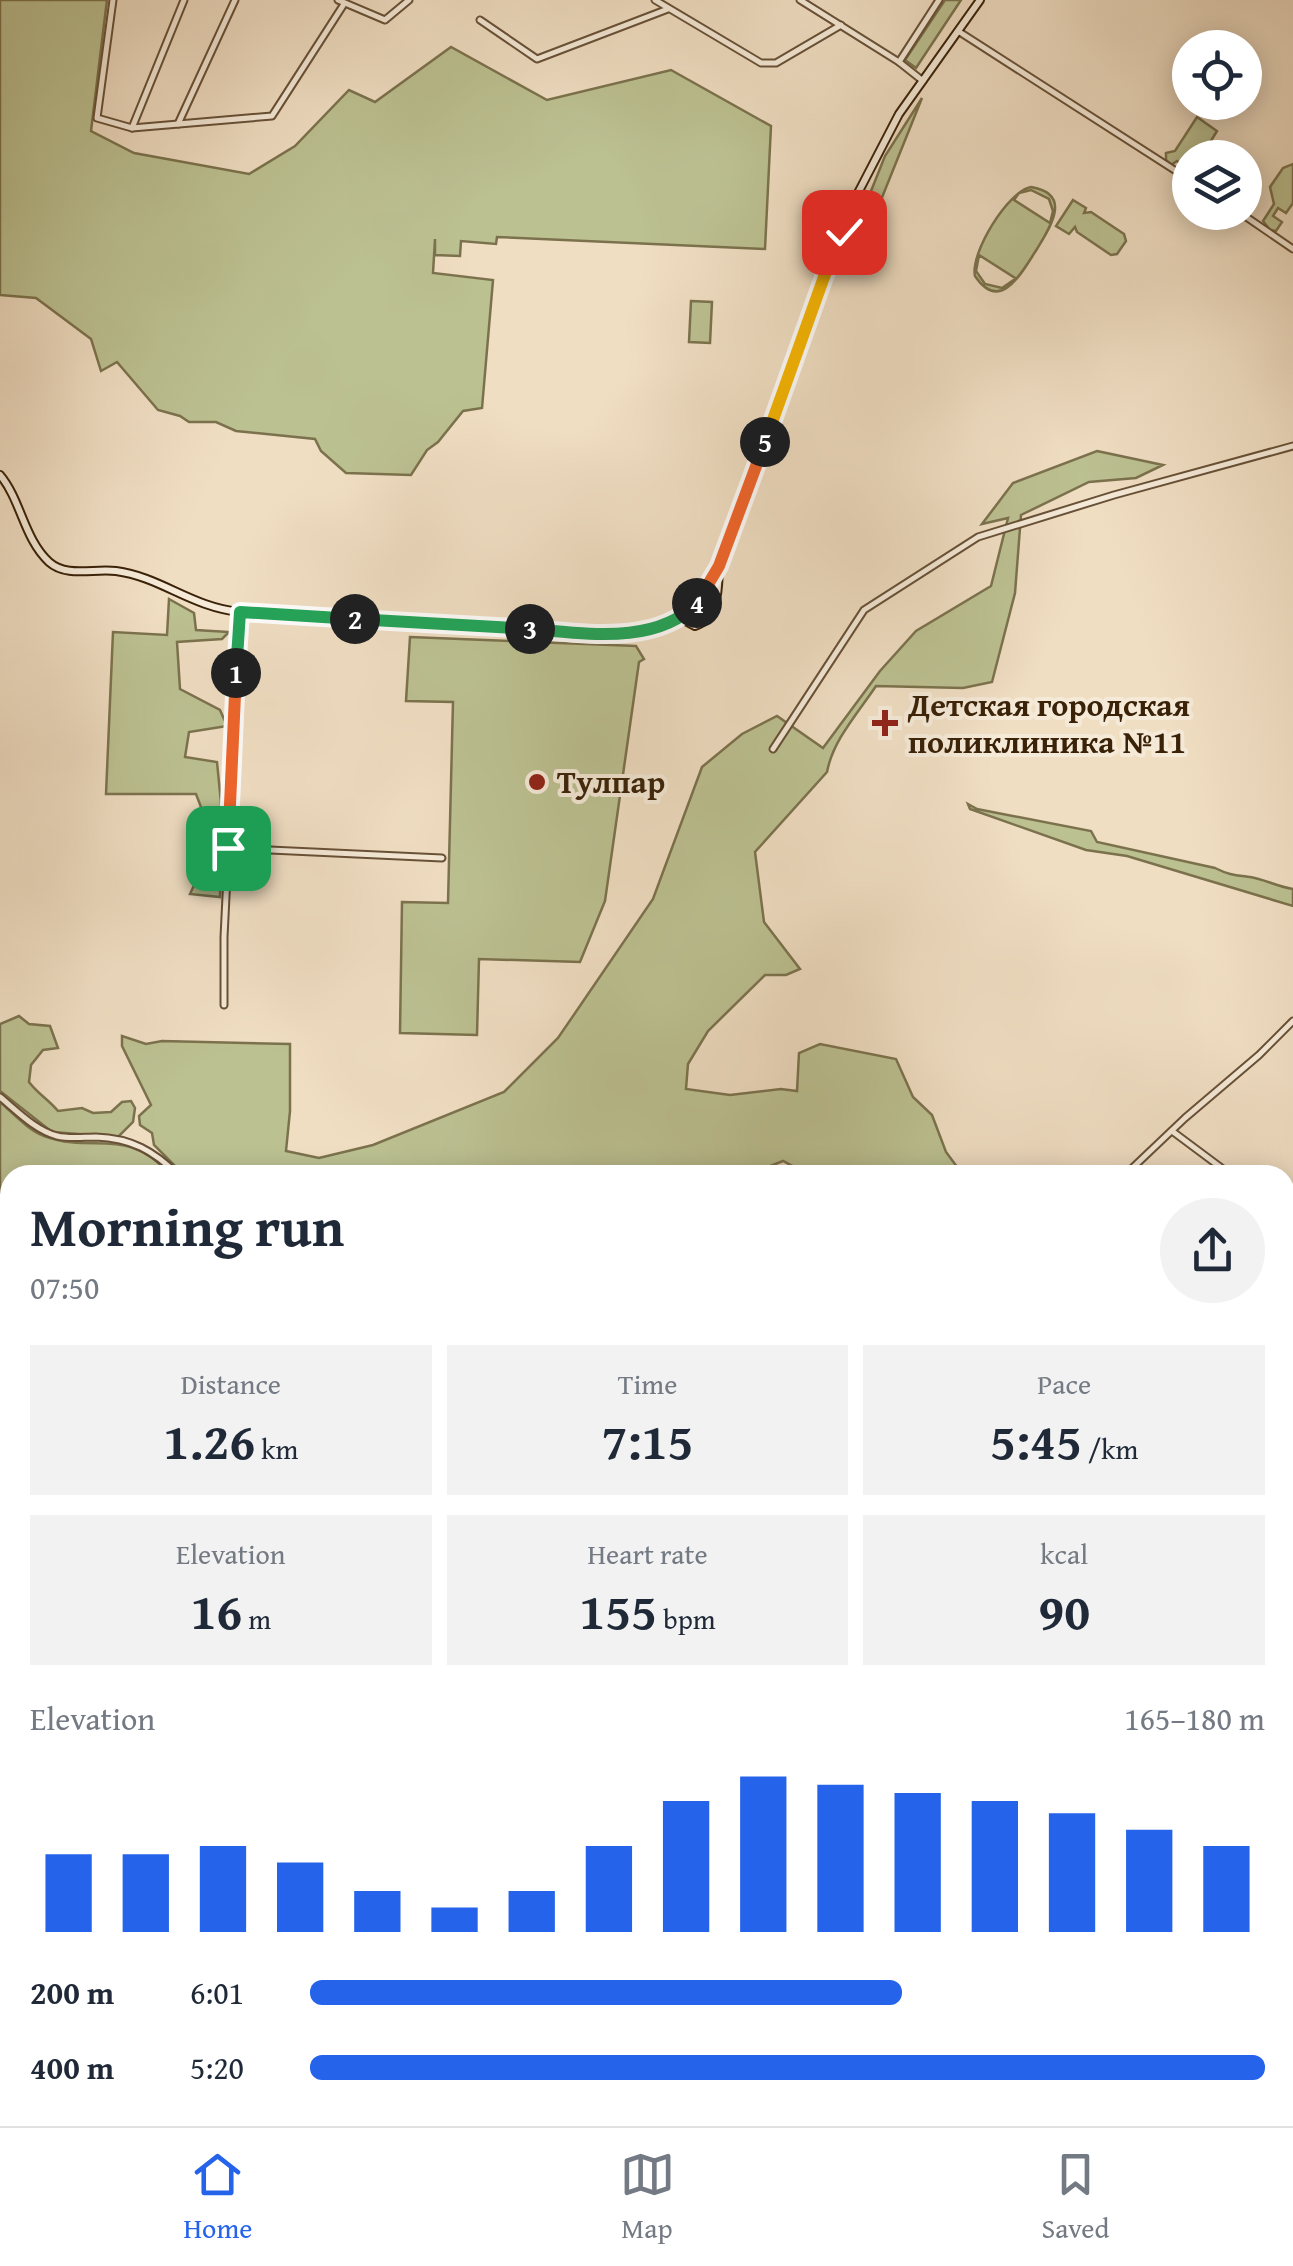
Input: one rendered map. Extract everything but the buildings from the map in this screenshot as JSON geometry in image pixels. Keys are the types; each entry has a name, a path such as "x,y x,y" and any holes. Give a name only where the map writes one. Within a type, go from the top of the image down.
{"street":[{"path":"113,0 97,118 132,128 272,116 341,2 385,20 409,0"},
{"path":"132,128 184,0"},
{"path":"178,124 236,0"},
{"path":"656,0 761,63 776,63 841,25"},
{"path":"800,0 923,81"},
{"path":"898,62 940,0"},
{"path":"0,475 38,548 62,570 114,570 144,578 205,607 575,632 654,630 680,618 695,606 719,566 858,191 878,150 980,0"},
{"path":"480,20 537,59 668,8"},
{"path":"958,30 1172,168"},
{"path":"1262,228 1293,249"},
{"path":"773,749 864,610 978,537 1293,446"},
{"path":"680,618 695,626 707,619 716,604 719,566"},
{"path":"224,1005 240,612"},
{"path":"228,848 442,858"},
{"path":"1135,1165 1259,1056 1293,1021"},
{"path":"0,1097 39,1128 59,1137 103,1137 142,1146 169,1165"},
{"path":"1172,1130 1218,1165"}],"green space":[{"path":"0,0 107,0 91,131 134,153 249,174 295,146 349,90 375,102 451,47 547,100 671,70 771,126 765,249 497,237 496,244 461,241 460,256 435,255 435,239 433,273 493,280 482,408 463,411 427,450 411,475 346,473 321,451 315,439 236,431 216,422 189,422 158,410 117,362 101,371 91,339 36,298 0,295"},
{"path":"945,0 961,0 916,68 905,60"},
{"path":"922,98 881,200 869,196 885,156"},
{"path":"1195,120 1217,131 1211,140 1182,140"},
{"path":"1172,152 1171,165 1166,160 1166,153"},
{"path":"1293,164 1293,203 1286,213 1278,208 1273,216 1282,222 1276,231 1270,230 1263,221 1274,204 1270,187 1283,168"},
{"path":"1031,187 1051,197 1055,212 1047,231 1037,249 1018,277 1002,290 994,291 985,287 975,276 975,266 984,239 1002,211 1018,194 1014,200 1050,223 1053,211 1049,199 1031,190 1020,193","holes":["979,255 1015,278 1015,279 1002,288 985,284 976,271"]},
{"path":"1073,200 1086,208 1084,213 1091,212 1124,234 1126,241 1117,254 1111,255 1075,227 1069,234 1056,226"},
{"path":"691,301 712,302 710,343 689,342"},
{"path":"1097,451 1163,465 1136,478 1089,482 1021,515 1015,593 992,682 963,688 876,686 840,738 827,772 755,852 764,922 800,969 786,975 765,975 708,1031 688,1064 686,1089 730,1095 797,1091 799,1053 820,1044 896,1059 913,1097 932,1115 946,1152 956,1165 790,1165 783,1161 773,1165 174,1165 154,1145 152,1133 140,1125 139,1116 151,1105 122,1046 122,1036 146,1044 290,1044 286,1151 319,1158 373,1145 504,1092 558,1038 653,899 702,767 742,734 777,716 823,748 880,671 916,631 991,586 1008,518 982,524 1013,483"},
{"path":"169,599 194,613 196,630 229,632 222,639 177,642 180,689 220,710 227,726 189,732 185,757 217,762 221,803 220,897 190,894 206,845 196,794 106,794 113,632 167,635"},
{"name":"Тулпар","path":"410,637 636,646 644,659 639,662 605,901 580,962 479,959 477,1035 400,1033 402,902 448,903 453,702 406,701"},
{"path":"968,804 1091,831 1097,842 1293,889 1293,906 1127,856 1086,850 970,809"},
{"path":"19,1016 29,1024 50,1026 58,1048 43,1050 31,1065 32,1086 58,1111 82,1108 93,1113 111,1112 122,1102 131,1101 135,1108 133,1122 118,1137 52,1132 0,1091 0,1024"},
{"path":"0,1102 26,1126 44,1136 79,1143 124,1145 160,1165 0,1165"}],"place":[{"name":"Детская городская поликлиника №11","path":"885,723"},
{"name":"Тулпар","path":"537,782"}],"route":[{"path":"228,848 240,612 575,632 654,630 674,622 695,606 719,566 827,268 844,232"}]}
